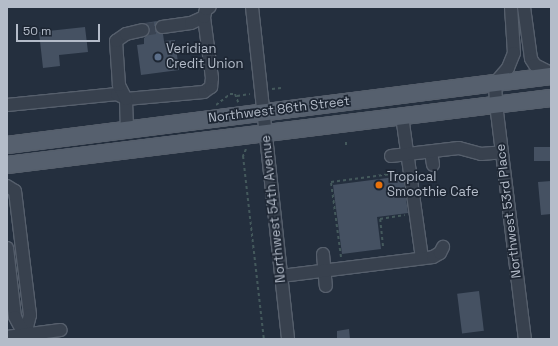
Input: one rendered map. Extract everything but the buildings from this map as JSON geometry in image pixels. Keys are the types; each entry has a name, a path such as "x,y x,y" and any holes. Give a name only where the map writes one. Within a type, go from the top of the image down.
{"main road":[{"name":"Northwest 86th Street","path":"7,145 551,76"},
{"name":"Northwest 86th Street","path":"7,165 551,98"}],"street":[{"name":"Northwest 54th Avenue","path":"252,7 288,339"},
{"path":"495,83 508,68 514,53 512,7"},
{"path":"524,7 531,59 535,66 551,73"},
{"path":"162,28 192,24 207,12"},
{"path":"7,105 117,94 126,99 191,95 204,92 211,87 207,12"},
{"path":"127,129 126,99 119,85 116,41 126,34 143,30"},
{"name":"Northwest 53rd Place","path":"495,83 496,104 524,339"},
{"path":"402,116 422,258"},
{"path":"391,156 459,148 481,154 502,152"},
{"path":"431,152 433,165"},
{"path":"7,186 15,191 30,315 26,337"},
{"path":"281,276 422,258 440,253 443,247"},
{"path":"7,248 15,316 26,337"},
{"path":"323,254 326,286"},
{"path":"7,337 26,337 60,330"}],"path":[{"path":"274,89 281,88"},
{"path":"246,152 243,156 264,339"},
{"path":"336,258 341,258 331,182 399,173"},
{"path":"384,246 380,219 413,214"}],"tunnel":[{"path":"143,30 162,27"}],"place":[{"name":"Veridian Credit Union","path":"158,57"},
{"name":"Tropical Smoothie Cafe","path":"379,185"}]}
